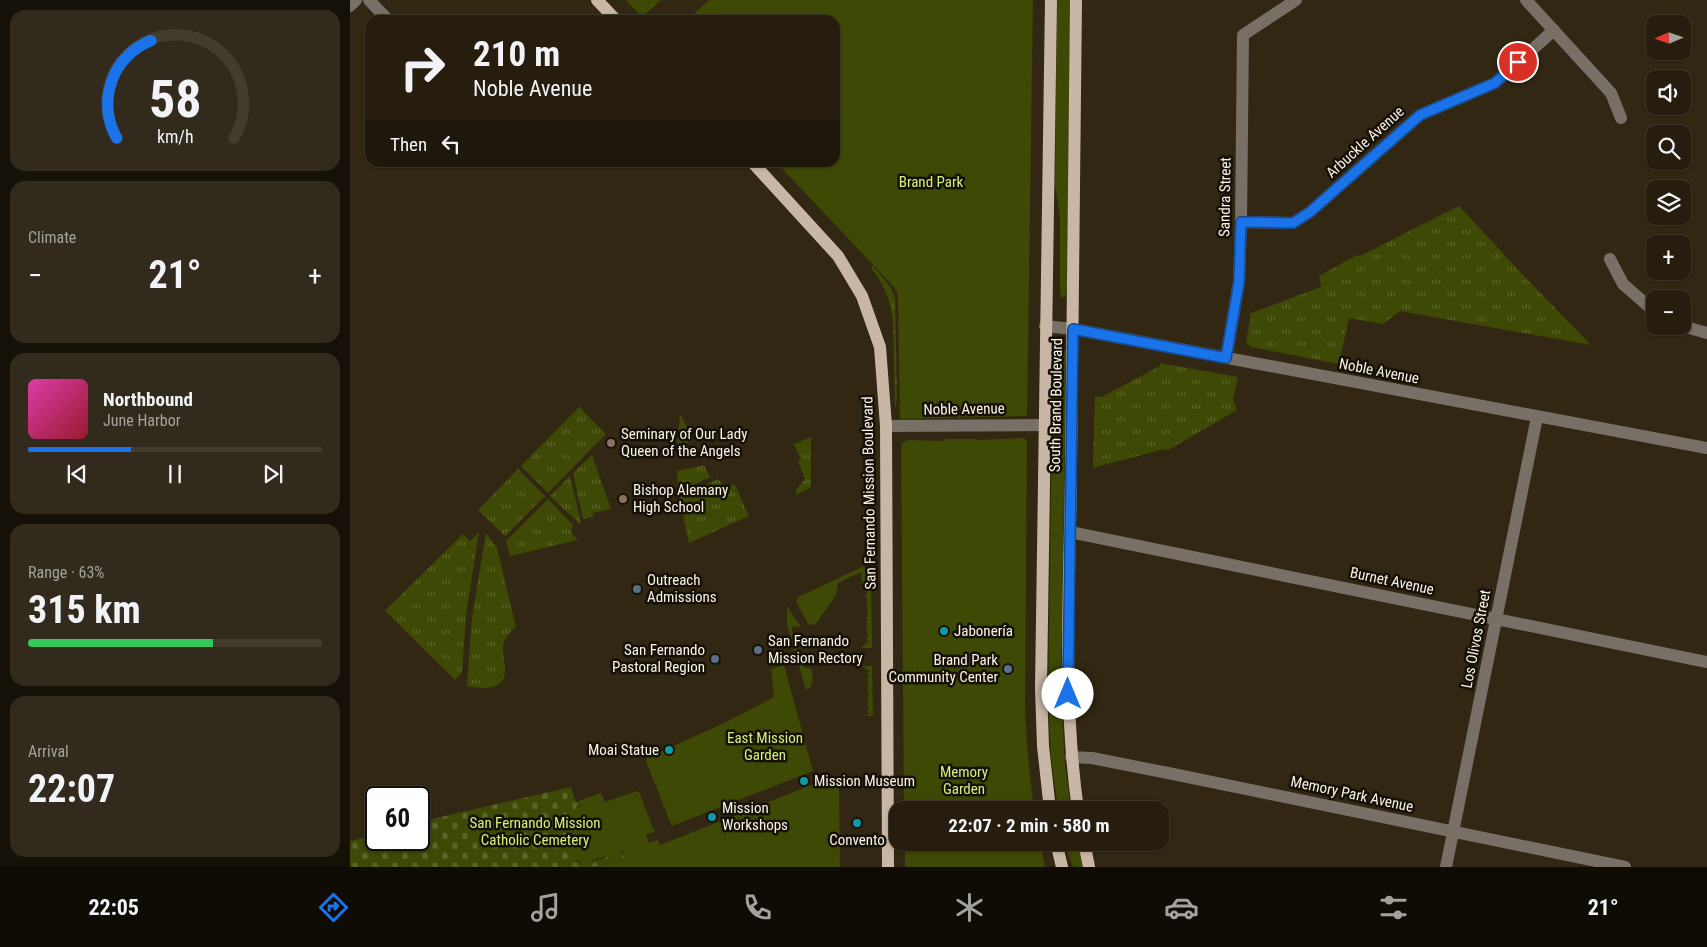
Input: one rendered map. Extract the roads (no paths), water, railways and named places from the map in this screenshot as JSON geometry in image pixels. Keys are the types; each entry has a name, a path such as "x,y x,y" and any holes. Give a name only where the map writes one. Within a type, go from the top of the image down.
{"main road":[{"path":"597,0 611,15"},
{"name":"South Brand Boulevard","path":"1049,801 1043,746 1041,695 1051,0"},
{"name":"South Brand Boulevard","path":"1076,0 1068,668 1071,757 1077,801"},
{"name":"San Fernando Mission Boulevard","path":"757,167 838,256 849,272 862,296 880,347 886,426 888,867"},
{"path":"1058,851 1062,867"},
{"path":"1086,851 1089,867"}],"street":[{"path":"350,6 356,0"},
{"path":"369,0 383,15"},
{"name":"Sandra Street","path":"1226,358 1239,282 1243,35 1296,0"},
{"path":"1526,0 1611,93 1621,118"},
{"name":"Arbuckle Avenue","path":"1241,222 1293,223 1310,212 1420,115 1495,83 1554,30"},
{"path":"1610,259 1623,284 1646,304"},
{"name":"Noble Avenue","path":"1045,326 1073,329 1707,448"},
{"path":"1691,329 1707,333"},
{"name":"Los Olivos Street","path":"1446,867 1537,417"},
{"name":"Noble Avenue","path":"886,426 1044,425"},
{"name":"Burnet Avenue","path":"1070,532 1707,662"},
{"name":"Memory Park Avenue","path":"1071,757 1092,758 1173,774 1625,867"}],"place":[{"name":"Seminary of Our Lady Queen of the Angels","path":"611,443"},
{"name":"Bishop Alemany High School","path":"623,499"},
{"name":"Outreach Admissions","path":"637,589"},
{"name":"Jabonería","path":"944,631"},
{"name":"San Fernando Mission Rectory","path":"758,650"},
{"name":"San Fernando Pastoral Region","path":"715,659"},
{"name":"Brand Park Community Center","path":"1008,669"},
{"name":"Moai Statue","path":"669,750"},
{"name":"Mission Museum","path":"804,781"},
{"name":"Mission Workshops","path":"712,817"},
{"name":"Convento","path":"857,823"}],"park label":[{"name":"Brand Park","path":"931,182"},
{"name":"East Mission Garden","path":"765,746"},
{"name":"Memory Garden","path":"964,780"},
{"name":"San Fernando Mission Catholic Cemetery","path":"535,832"}]}
